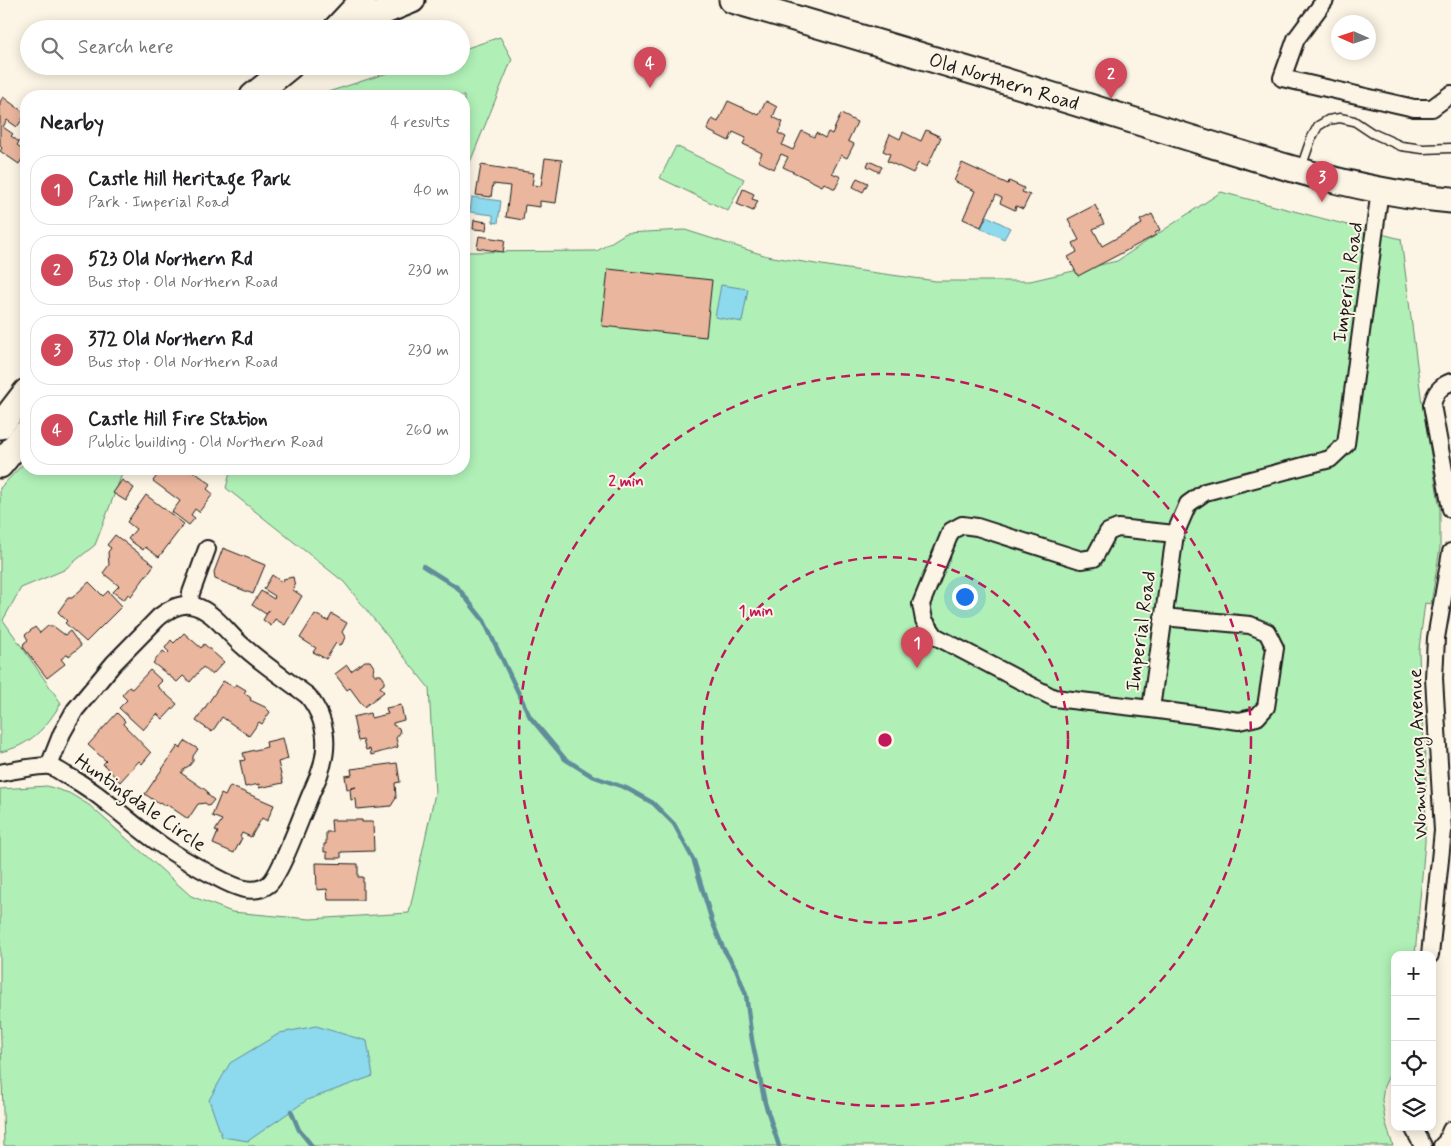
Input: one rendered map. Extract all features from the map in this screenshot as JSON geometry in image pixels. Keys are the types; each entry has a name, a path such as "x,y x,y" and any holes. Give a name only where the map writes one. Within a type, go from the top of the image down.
{"main road":[{"path":"344,20 363,0"},
{"path":"366,20 412,0"},
{"name":"Old Northern Road","path":"732,0 1299,172 1380,190 1451,200"},
{"path":"260,90 279,75"},
{"path":"0,426 20,400"},
{"path":"0,465 20,440"}],"street":[{"path":"1325,0 1296,40 1282,78 1414,108 1432,108 1451,94"},
{"name":"Imperial Road","path":"1175,534 1118,528 1108,532 1094,558 1082,560 978,527 962,525 951,531 921,604 924,620 935,636 1054,698 1151,709 1175,534 1188,504 1205,492 1330,459 1346,444 1380,190"},
{"path":"1451,382 1440,387 1434,396 1432,405 1451,508"},
{"path":"189,604 191,593 207,549"},
{"name":"Womurrung Avenue","path":"1430,951 1443,831 1434,678 1436,638 1447,601 1451,552"},
{"name":"Huntingdale Circle","path":"0,773 48,766 92,790 161,845 196,867 243,889 254,890 270,884 286,855 323,762 326,750 326,736 323,721 308,696 244,648 209,614 189,604 168,610 159,616 114,663 68,721 48,766"},
{"path":"1151,709 1239,721 1257,717 1266,708 1275,648 1267,632 1250,626 1163,617"},
{"path":"1442,1146 1446,1142 1451,1130"},
{"path":"1415,1131 1423,1146"}],"lane":[{"path":"1299,172 1311,139 1318,126 1328,120 1340,118 1354,121 1372,133 1401,146 1423,149 1451,148"}],"green space":[{"path":"500,37 512,59 470,162 470,90 334,90 381,75 470,75 470,47"},
{"path":"676,146 744,179 728,211 660,178"},
{"path":"1221,192 1401,239 1421,396 1440,509 1440,548 1431,604 1425,603 1419,649 1426,769 1425,842 1415,951 1391,951 1391,1072 1384,1086 1382,1100 1385,1120 1393,1146 4,1146 0,1008 0,789 47,786 69,793 89,805 191,896 232,912 310,919 409,913 435,793 429,688 344,582 226,488 229,475 470,475 470,252 597,251 626,233 685,230 767,256 840,268 936,281 1030,281 1117,261"},
{"path":"20,467 20,475 122,475 95,545 64,570 21,588 3,620 61,703 36,735 20,745 0,752 0,488"}],"water":[{"path":"472,197 501,201 498,223 493,222 493,215 470,212"},
{"path":"987,216 1010,228 1004,239 981,228"},
{"path":"721,285 748,289 742,322 715,317"},
{"path":"316,1026 367,1041 373,1076 307,1100 248,1141 222,1137 209,1100 230,1063 280,1033"}],"building":[{"path":"3,97 20,110 20,123 17,127 7,120 3,127 13,134 11,136 19,142 17,145 20,147 19,164 0,151 2,148 0,146 0,102"},
{"path":"728,101 759,115 766,101 777,107 773,117 783,122 778,133 786,137 782,145 793,150 802,131 814,137 816,133 825,138 828,132 832,134 841,114 857,122 848,141 854,144 847,158 841,155 832,173 841,177 835,189 824,183 822,186 783,167 788,157 781,154 774,169 758,161 762,153 743,144 746,138 733,132 729,141 707,130 712,119 718,122"},
{"path":"926,130 941,137 927,167 918,163 913,173 887,161 890,154 883,151 890,134 900,139 903,132 921,141"},
{"path":"545,158 562,160 556,203 540,201 540,207 525,205 523,220 506,217 510,186 493,184 491,197 476,195 481,165 534,173 532,185 541,186"},
{"path":"869,161 882,167 879,172 867,166"},
{"path":"962,163 1008,184 1009,181 1024,188 1022,192 1030,195 1023,209 1016,206 1015,210 1000,203 1002,198 996,195 981,227 963,219 975,191 954,181"},
{"path":"857,178 868,183 863,192 853,187"},
{"path":"743,189 754,194 752,199 758,201 753,211 737,204"},
{"path":"1095,205 1104,224 1093,229 1102,246 1142,224 1140,220 1152,214 1160,230 1155,233 1156,235 1078,276 1068,257 1077,252 1073,243 1079,240 1068,219"},
{"path":"474,220 487,222 486,230 473,229"},
{"path":"479,236 505,240 503,252 477,248"},
{"path":"608,269 712,280 706,337 602,326"},
{"path":"158,475 198,475 211,484 207,489 213,494 199,512 195,509 191,515 195,518 189,525 172,512 180,501 153,481"},
{"path":"122,480 134,488 126,501 113,493"},
{"path":"146,495 184,524 159,557 145,547 143,550 128,539 136,529 127,522"},
{"path":"115,535 154,565 131,596 128,594 124,600 113,592 119,586 103,573 109,565 108,552 111,548 107,545"},
{"path":"223,548 265,565 253,594 215,579 214,572"},
{"path":"272,575 282,582 283,579 293,577 295,586 293,590 302,596 285,625 275,619 271,626 263,620 269,610 266,614 252,605 261,591 274,599 275,596 264,589"},
{"path":"89,582 103,596 108,591 122,606 86,642 65,623 67,621 58,612 68,598 72,598"},
{"path":"315,614 328,621 332,614 347,623 342,632 345,637 342,644 338,645 336,643 326,659 313,652 316,648 300,638"},
{"path":"48,626 53,626 65,635 70,631 81,646 69,656 68,654 61,659 65,664 47,678 23,647 24,643 28,640 25,635 35,627 40,633"},
{"path":"184,633 201,648 204,644 224,662 212,675 203,667 190,682 183,676 177,682 153,663 163,651 167,654 169,652 165,648 171,640 174,643"},
{"path":"365,661 370,661 374,667 373,672 375,675 381,675 384,679 384,684 380,687 384,692 364,707 350,688 347,690 335,674 347,665 351,671"},
{"path":"150,670 162,681 157,686 177,704 163,719 157,714 143,730 119,708 127,700 122,695 129,687 132,689"},
{"path":"223,681 234,687 236,684 246,690 244,693 251,698 250,700 265,707 270,712 262,724 259,722 249,736 222,717 212,732 196,721"},
{"path":"401,705 404,720 393,723 393,725 399,728 400,733 396,738 398,747 371,755 370,749 366,750 363,740 358,741 353,717 370,713 371,718 388,714 386,708"},
{"path":"117,713 125,721 123,724 151,753 142,764 139,761 120,782 103,764 106,761 88,745"},
{"path":"283,738 288,759 278,762 283,783 259,788 259,784 245,787 240,761 245,760 243,753 267,747 266,742"},
{"path":"185,741 198,749 193,756 193,761 181,773 207,791 208,795 214,800 209,806 205,803 198,804 188,819 166,804 165,806 160,802 159,804 145,794 178,746 180,748"},
{"path":"397,763 400,782 395,783 396,798 391,806 357,809 356,799 351,800 350,789 356,787 347,789 345,776 352,775 351,769"},
{"path":"230,786 274,805 267,821 262,818 251,837 242,833 240,837 242,838 234,853 213,844 218,832 215,831 222,820 212,816 221,794 225,796"},
{"path":"331,820 373,822 374,851 341,852 341,858 327,858 327,852 324,852 324,844 326,844 326,832 332,832"},
{"path":"316,863 358,864 358,877 363,877 363,900 328,900 327,889 317,890"}],"waterway":[{"path":"423,566 458,588 484,621 530,717 565,759 592,776 626,788 653,803 674,824 694,861 712,921 723,948 737,971 746,995 752,1040 765,1103 779,1146"},
{"path":"291,1111 299,1130 312,1146"}],"place":[{"name":"Castle Hill Fire Station","path":"650,88"},
{"name":"523 Old Northern Rd","path":"1111,99"},
{"name":"372 Old Northern Rd","path":"1322,202"},
{"name":"Castle Hill Heritage Park","path":"917,668"}]}
